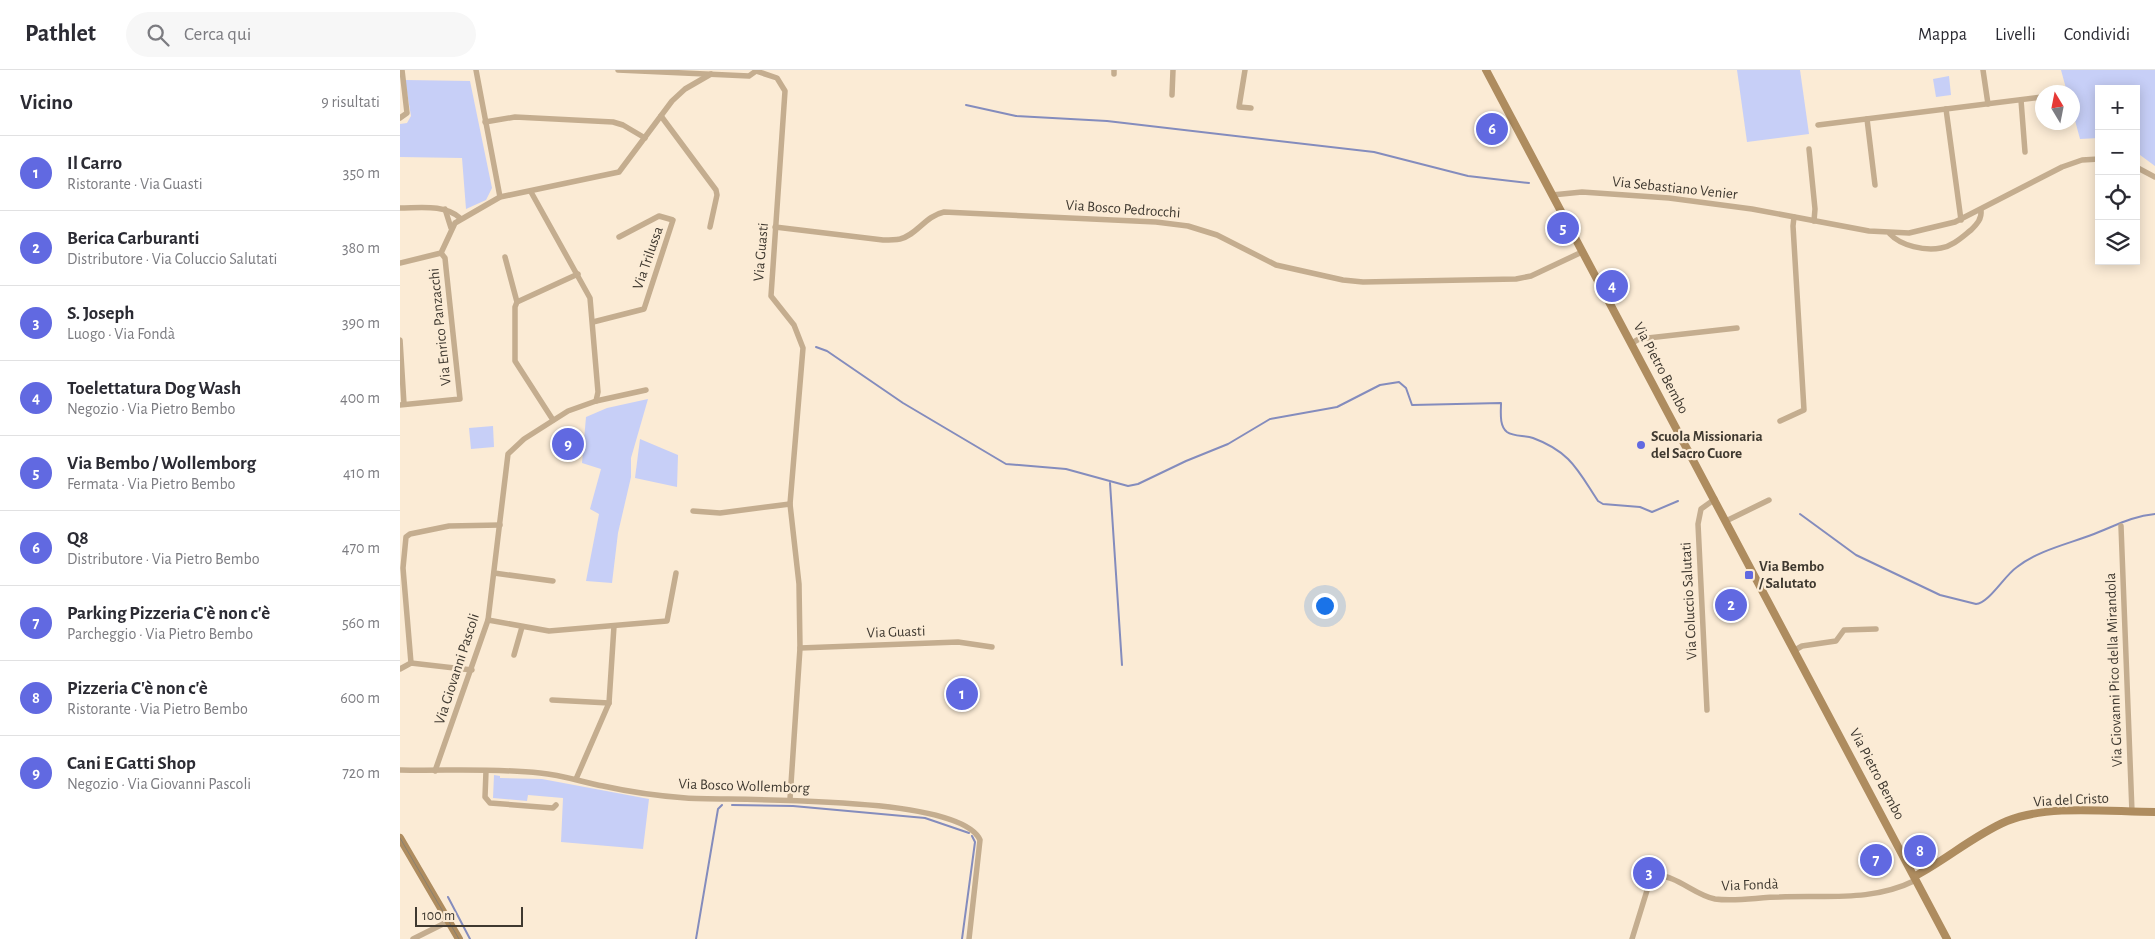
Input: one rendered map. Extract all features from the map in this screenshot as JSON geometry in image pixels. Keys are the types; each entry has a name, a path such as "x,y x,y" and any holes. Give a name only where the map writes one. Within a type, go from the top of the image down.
{"main road":[{"name":"Via Pietro Bembo","path":"1486,70 1947,939"},
{"name":"Via del Cristo","path":"1916,878 2008,821 2028,815 2069,811 2155,812"},
{"path":"400,838 447,922 454,939"},
{"path":"400,845 459,939"}],"street":[{"path":"400,118 407,113 402,70"},
{"path":"476,70 500,197"},
{"path":"618,70 749,76 756,71"},
{"path":"1172,95 1173,70"},
{"path":"1245,70 1239,107 1252,108"},
{"path":"1983,70 1988,104"},
{"name":"Via Guasti","path":"756,71 777,78 785,91 771,296 794,324 803,348 790,504 799,584 800,648 790,799"},
{"path":"400,263 431,257 441,253 451,228 460,218 500,197 619,172 661,116 685,89 711,74"},
{"path":"1818,125 2035,98"},
{"path":"2021,100 2025,152"},
{"path":"1946,109 1961,220"},
{"path":"661,116 716,190 718,195 710,227"},
{"path":"485,122 515,117 613,122 623,125 645,138"},
{"path":"1867,119 1875,185"},
{"path":"1809,149 1816,209 1814,221"},
{"name":"Via Sebastiano Venier","path":"1552,195 1582,192 1669,198 1734,206 1890,234 1925,231 1961,220 2062,167 2082,160 2095,159"},
{"path":"2140,169 2155,177"},
{"path":"531,192 590,298 598,392 596,401"},
{"path":"400,208 445,209 460,218"},
{"path":"445,209 451,228"},
{"name":"Via Sebastiano Venier","path":"1890,234 1898,241 1910,245 1941,248 1954,243 1975,226 1982,216 1981,210"},
{"name":"Via Bosco Pedrocchi","path":"775,227 883,240 900,239 911,234 933,214 944,212 1156,222 1188,226 1217,235 1276,265 1363,282 1516,279 1531,276 1582,252"},
{"name":"Via Trilussa","path":"593,322 644,309 674,220 659,216 619,237"},
{"path":"1780,421 1804,410 1794,217"},
{"name":"Via Enrico Panzacchi","path":"402,404 460,400 445,258 441,253"},
{"path":"505,257 517,302 515,361 553,420"},
{"path":"517,302 578,274"},
{"path":"1632,343 1639,339 1736,328"},
{"path":"400,340 402,404"},
{"name":"Via Giovanni Pascoli","path":"435,772 488,620 508,454 515,446 568,411 596,401 646,390"},
{"name":"Via Coluccio Salutati","path":"1707,710 1698,524 1701,509 1715,499"},
{"path":"1726,521 1769,500"},
{"path":"693,511 720,513 790,504"},
{"path":"411,663 402,568 406,537 410,534 449,526 500,524"},
{"name":"Via Giovanni Pico della Mirandola","path":"2121,526 2132,812"},
{"path":"494,573 553,581"},
{"path":"488,620 549,631 667,621 676,573"},
{"path":"576,780 609,703 614,626"},
{"path":"514,656 522,627"},
{"path":"1795,650 1802,646 1836,641 1844,630 1876,629"},
{"name":"Via Guasti","path":"800,648 958,642 992,647"},
{"path":"400,669 411,663 472,670"},
{"path":"552,700 609,703"},
{"name":"Via Bosco Wollemborg","path":"400,770 539,772 619,789 687,798 790,799 928,813 954,820 970,827 976,833 980,848 969,939"},
{"path":"486,771 485,797 490,803 553,808 556,805"},
{"name":"Via Fondà","path":"1632,939 1649,884 1655,876 1667,876 1701,896 1728,900 1785,896 1854,897 1884,891 1916,878"},
{"path":"412,939 447,922"}],"shaded area":[{"path":"1737,70 1800,70 1809,134 1747,142"},
{"path":"2061,70 2155,70 2155,166 2140,155 2140,85 2095,85 2095,138 2080,139 2078,130 2080,130 2080,85 2065,85"},
{"path":"1949,76 1951,95 1936,97 1933,79"},
{"path":"405,80 470,81 492,188 486,200 466,209 462,158 400,157 400,124 407,123 411,116"},
{"path":"648,399 631,458 631,477 618,533 612,583 586,581 599,514 590,509 601,469 582,463 586,417 607,408"},
{"path":"493,426 494,447 471,449 469,428"},
{"path":"640,439 678,455 677,487 635,478"},
{"path":"494,775 500,776 500,778 542,779 649,799 643,849 561,842 563,798 528,795 527,801 493,798"}],"waterway":[{"path":"966,105 1016,116 1107,121 1374,152 1468,176 1529,183"},
{"path":"816,347 827,351 903,403 1006,464 1066,469 1128,486 1138,484 1186,461 1228,444 1270,419 1337,407 1380,385 1399,382 1406,388 1412,405 1501,403 1502,423 1507,432 1513,435 1527,436 1546,443 1565,456 1579,472 1598,501 1603,504 1640,507 1652,512 1678,501"},
{"path":"1110,483 1122,665"},
{"path":"1800,514 1856,555 1940,595 1976,604 1986,599 2012,571 2035,556 2131,519 2155,514"},
{"path":"696,939 718,809 722,805"},
{"path":"732,805 793,806 925,818 969,833"},
{"path":"962,939 975,842 972,836"},
{"path":"448,897 470,939"}],"tram line":[{"path":"400,838 459,939"}],"place":[{"name":"Q8","path":"1492,129"},
{"name":"Via Bembo / Wollemborg","path":"1563,228"},
{"name":"Toelettatura Dog Wash","path":"1612,286"},
{"name":"Cani E Gatti Shop","path":"568,444"},
{"name":"Scuola Missionaria del Sacro Cuore","path":"1641,445"},
{"name":"Via Bembo / Salutato","path":"1749,575"},
{"name":"Berica Carburanti","path":"1731,605"},
{"name":"Il Carro","path":"962,694"},
{"name":"Pizzeria C'è non c'è","path":"1920,851"},
{"name":"Parking Pizzeria C'è non c'è","path":"1876,860"},
{"name":"S. Joseph","path":"1649,873"}]}
